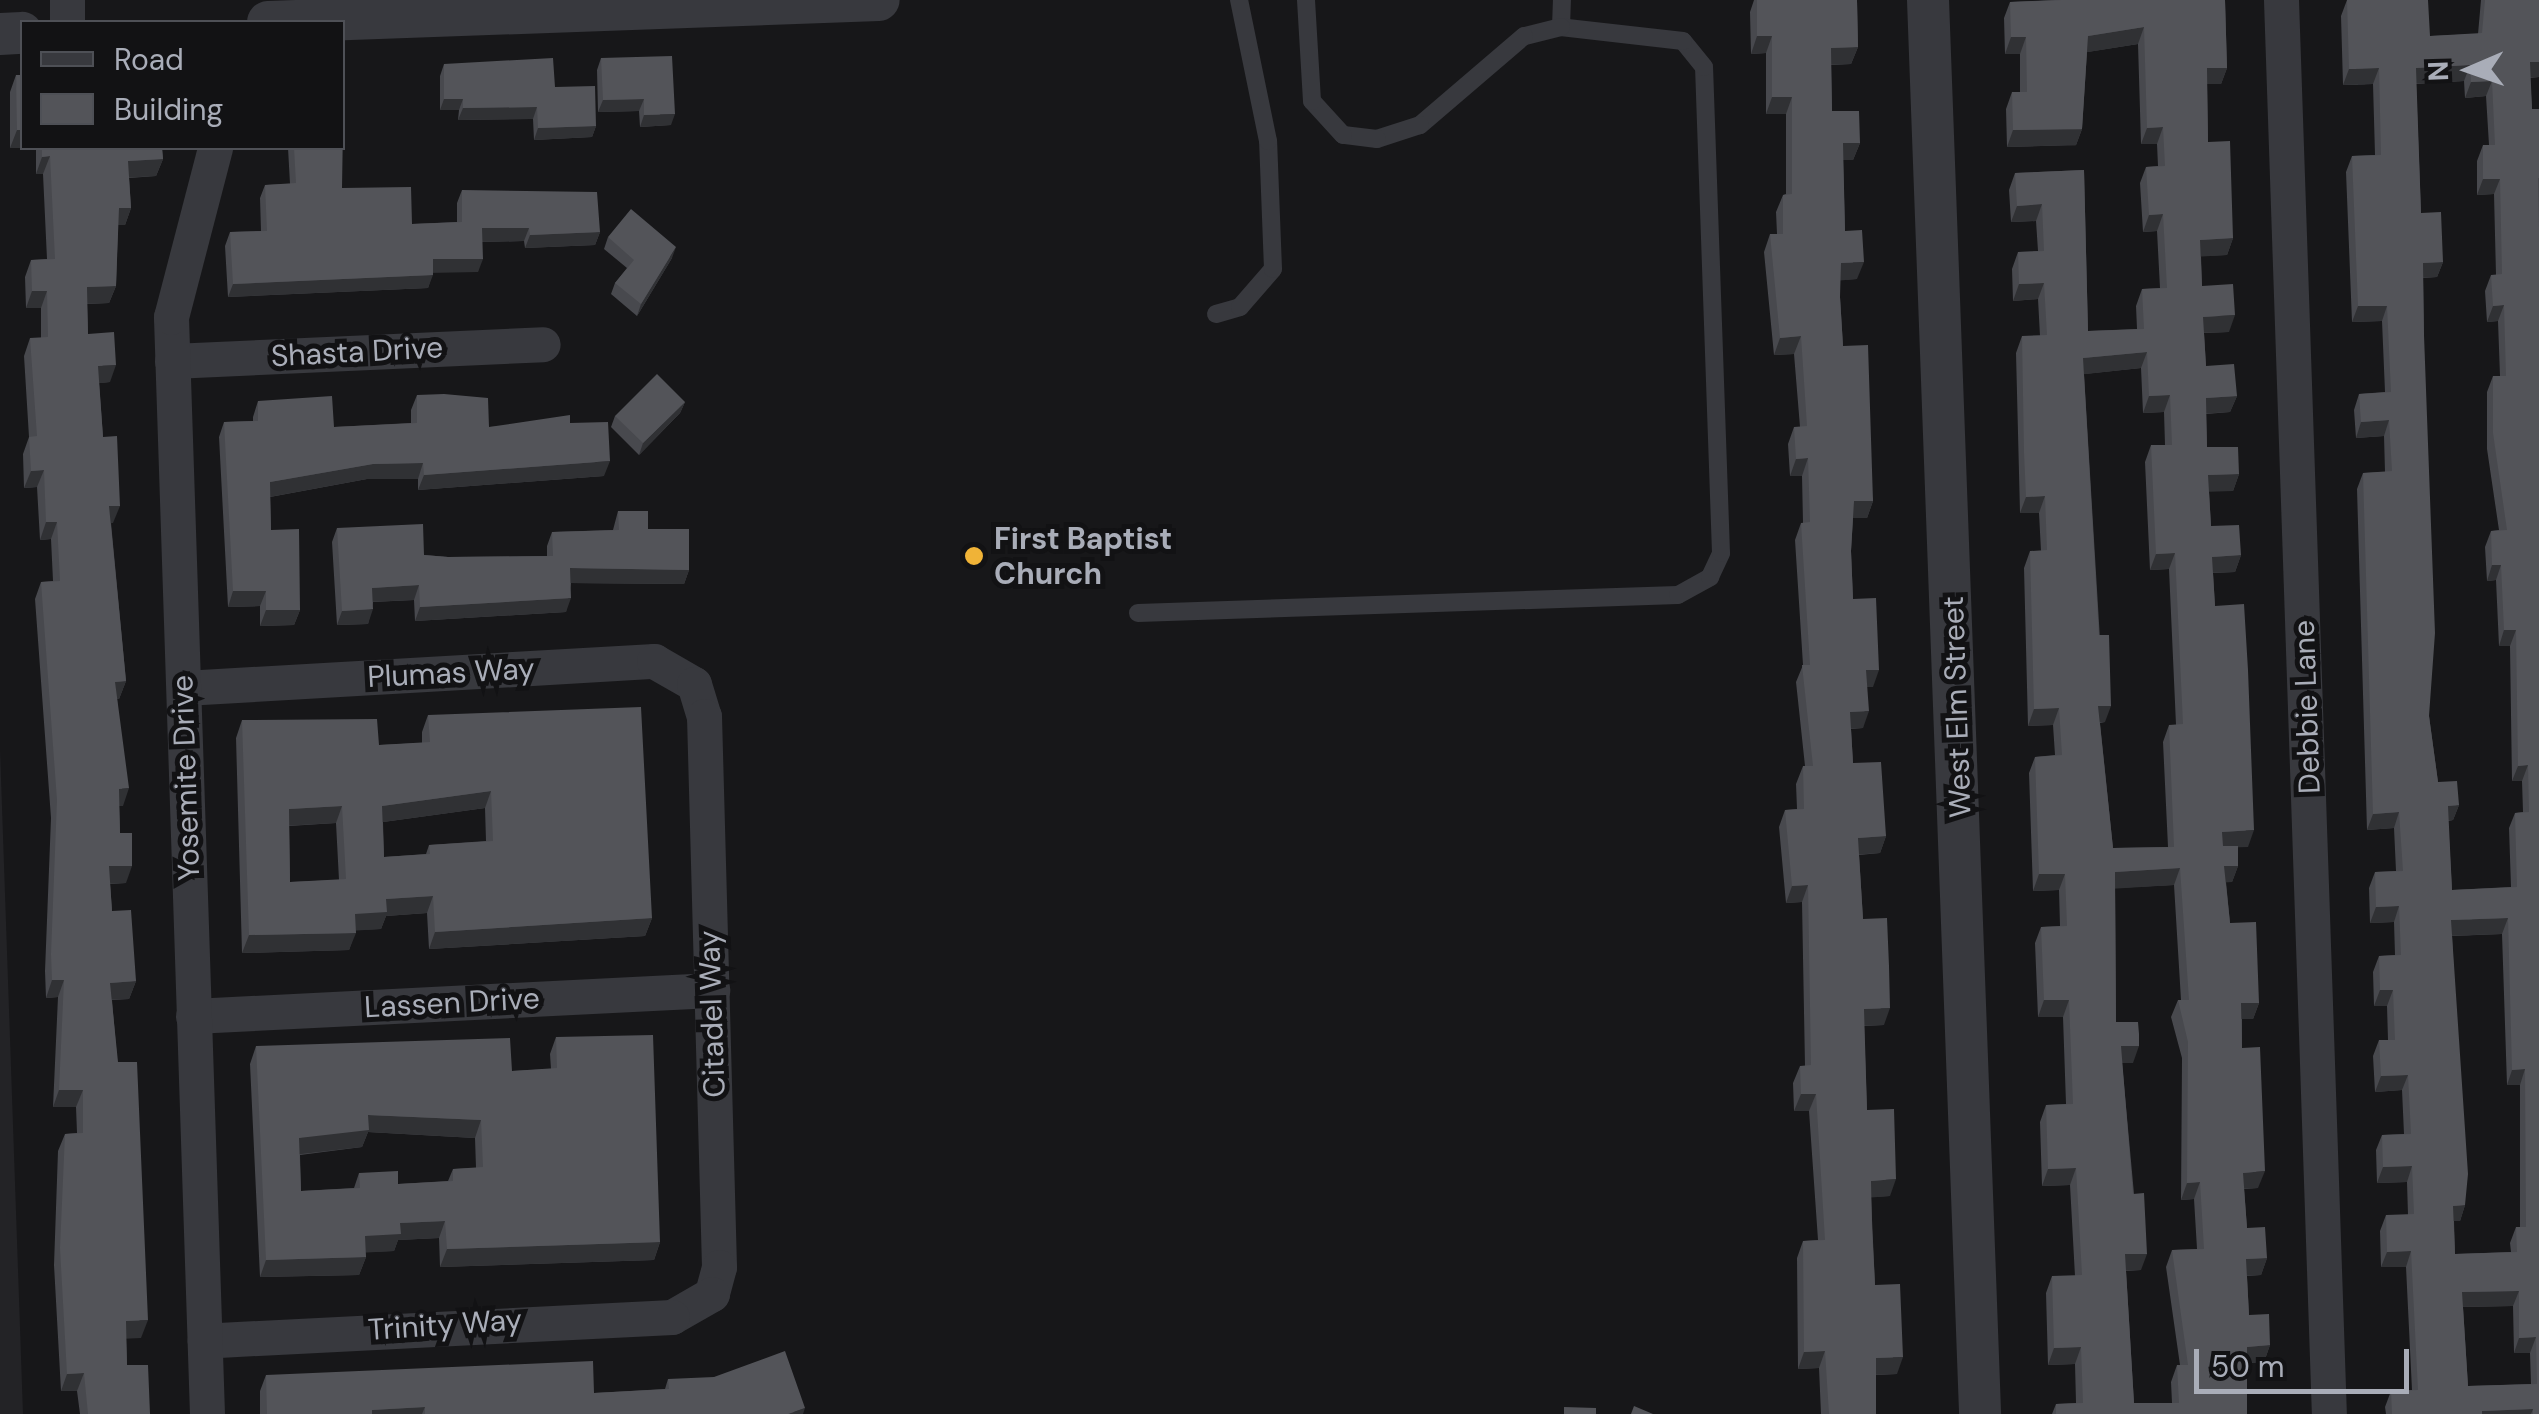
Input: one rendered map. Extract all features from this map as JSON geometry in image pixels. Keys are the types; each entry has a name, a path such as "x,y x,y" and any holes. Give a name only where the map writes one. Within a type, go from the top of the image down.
{"street":[{"path":"285,20 385,8 879,0"},
{"name":"West Elm Street","path":"1928,0 1980,1414"},
{"name":"Debbie Lane","path":"2280,0 2329,1414"},
{"name":"Yosemite Drive","path":"207,1414 172,361 179,258 214,150"},
{"name":"Shasta Drive","path":"172,361 542,344"},
{"name":"Plumas Way","path":"184,688 654,660 678,667 698,698"},
{"name":"Citadel Way","path":"684,1313 712,1294 719,1267 712,990 698,698"},
{"name":"Lassen Drive","path":"193,1016 712,990"},
{"name":"Trinity Way","path":"205,1341 684,1313"}],"lane":[{"path":"1216,314 1240,308 1273,269 1268,140 1239,0"},
{"path":"1138,613 1678,595 1710,577 1721,553 1704,67 1683,41 1561,27 1524,36 1420,125 1377,139 1343,135 1312,101 1306,0"},
{"path":"1561,27 1562,0"}],"shaded area":[{"path":"0,749 23,1414 0,1414"}],"building":[{"path":"1757,0 1857,0 1858,47 1831,48 1832,111 1859,111 1860,143 1843,143 1845,231 1862,230 1864,262 1841,263 1840,297 1843,346 1868,345 1873,501 1854,501 1851,551 1853,599 1876,598 1879,670 1866,670 1869,711 1850,712 1853,763 1881,762 1886,836 1858,838 1863,919 1887,918 1889,966 1890,1008 1864,1009 1867,1110 1894,1109 1896,1179 1871,1181 1872,1228 1875,1285 1900,1284 1903,1357 1876,1358 1876,1414 1829,1414 1825,1351 1804,1352 1803,1241 1825,1240 1816,1094 1801,1094 1800,1066 1811,1065 1808,885 1792,886 1785,810 1804,809 1803,766 1813,766 1802,665 1810,665 1801,523 1810,522 1808,458 1796,459 1794,427 1807,426 1801,336 1780,338 1770,234 1783,234 1783,195 1792,194 1792,97 1772,97 1772,36 1757,36"},
{"path":"2225,0 2227,68 2207,68 2208,142 2230,141 2233,238 2200,240 2202,286 2233,284 2235,315 2203,317 2206,366 2234,364 2237,396 2206,398 2207,447 2238,447 2239,474 2208,475 2211,526 2239,525 2241,555 2212,557 2215,606 2244,604 2248,670 2254,830 2222,832 2223,846 2238,846 2238,866 2224,866 2230,923 2256,922 2259,1003 2241,1003 2242,1048 2260,1047 2265,1171 2243,1173 2247,1228 2265,1227 2267,1258 2246,1259 2249,1315 2269,1314 2270,1345 2247,1347 2247,1414 2056,1414 2056,1404 2083,1403 2081,1347 2054,1348 2052,1276 2082,1275 2076,1168 2048,1169 2046,1105 2073,1104 2069,1000 2044,1000 2041,927 2067,926 2065,874 2039,874 2035,757 2062,755 2059,708 2034,709 2030,551 2047,550 2045,496 2026,497 2024,452 2022,336 2047,335 2044,283 2019,284 2018,252 2044,251 2042,204 2017,206 2015,173 2084,170 2088,331 2144,329 2142,289 2167,288 2163,214 2149,215 2146,167 2165,166 2163,127 2147,128 2144,27 2088,36 2082,129 2013,130 2012,92 2027,92 2026,37 2011,37 2010,2","holes":["2147,352 2149,396 2170,395 2172,445 2151,445 2156,554 2175,553 2183,724 2169,725 2174,847 2113,848 2098,706 2111,706 2109,635 2099,635 2083,358","2180,868 2189,1000 2178,1000 2188,1042 2187,1183 2200,1182 2204,1249 2172,1250 2188,1365 2177,1365 2179,1403 2134,1403 2125,1254 2147,1254 2144,1193 2133,1194 2121,1046 2139,1046 2138,1022 2116,1022 2115,872"]},
{"path":"2347,0 2428,0 2430,36 2482,33 2485,0 2539,0 2539,62 2530,62 2532,109 2539,109 2539,1414 2533,1414 2533,1409 2482,1414 2392,1414 2391,1391 2418,1390 2411,1251 2387,1252 2386,1215 2414,1214 2412,1166 2383,1167 2382,1135 2411,1134 2408,1075 2381,1076 2379,1040 2395,1040 2393,990 2380,990 2379,956 2401,955 2399,906 2376,907 2375,872 2403,871 2399,812 2373,814 2363,473 2392,471 2389,420 2361,422 2359,394 2391,392 2387,306 2358,306 2352,156 2381,155 2379,68 2349,69","holes":["2470,65 2471,82 2492,81 2495,145 2483,145 2483,179 2500,179 2502,274 2491,275 2493,306 2504,305 2506,376 2493,376 2493,433 2507,530 2491,531 2492,565 2501,565 2504,630 2516,630 2518,766 2528,765 2529,812 2515,813 2517,887 2452,890 2448,806 2459,805 2457,781 2438,782 2429,716 2435,633 2423,263 2443,262 2441,212 2421,213 2416,68","2508,918 2512,1070 2525,1069 2526,1227 2516,1227 2517,1252 2455,1254 2453,1206 2465,1205 2468,1174 2451,920","2519,1291 2519,1338 2536,1337 2537,1384 2468,1386 2462,1292"]},
{"path":"672,56 675,114 644,115 644,99 603,100 601,58"},
{"path":"553,58 555,87 595,86 596,126 538,128 537,107 463,108 463,99 444,99 444,64"},
{"path":"16,75 20,75 20,130"},
{"path":"42,150 162,150 163,159 128,161 131,208 119,208 116,286 87,287 88,334 114,332 116,365 98,366 103,437 117,436 120,506 109,506 126,681 115,682 129,788 119,789 120,833 132,833 132,866 109,866 112,911 131,910 136,981 110,983 118,1062 137,1062 148,1320 126,1321 127,1365 148,1365 150,1414 88,1414 84,1373 67,1374 60,1248 65,1134 83,1133 83,1090 59,1090 64,980 52,980 57,800 41,582 60,581 57,522 46,522 44,470 31,471 29,437 37,436 30,338 48,337 47,291 32,291 31,260 55,259 50,156 42,157"},
{"path":"294,150 343,150 342,188 411,187 412,224 462,222 462,190 597,192 600,232 530,235 529,228 482,228 483,259 433,259 433,275 233,284 230,232 267,231 265,185 296,183"},
{"path":"631,209 676,247 641,304 615,283 634,260 608,237"},
{"path":"657,374 685,402 643,443 615,416"},
{"path":"417,395 488,398 489,427 570,415 570,423 608,422 610,461 424,475 423,463 373,464 270,482 271,530 299,529 300,610 266,610 266,591 233,591 224,422 258,421 258,401 332,396 334,427 417,423"},
{"path":"618,511 648,511 648,529 689,529 689,570 570,568 571,598 420,607 419,585 372,588 373,609 342,611 337,528 423,524 424,555 553,556 552,532 619,530"},
{"path":"641,707 652,918 435,932 433,896 386,899 387,912 355,914 356,933 249,935 242,720 377,719 379,745 430,742 428,715","holes":["491,791 493,841 429,845 430,854 384,857 382,806","342,806 346,879 290,882 289,809"]},
{"path":"653,1035 660,1242 447,1249 445,1221 400,1223 401,1234 365,1236 366,1257 266,1260 256,1046 510,1038 512,1071 557,1068 556,1037","holes":["368,1115 481,1120 483,1167 453,1169 453,1181 398,1184 398,1171 359,1173 360,1188 301,1191 299,1138 369,1130"]},
{"path":"785,1351 805,1408 788,1414 425,1414 425,1407 372,1410 372,1414 267,1414 266,1375 593,1361 594,1393 669,1389 668,1379 714,1377"},
{"path":"1634,1406 1653,1414 1631,1414"},
{"path":"1564,1407 1596,1408 1596,1414 1564,1414"}],"place":[{"name":"First Baptist Church","path":"974,556"}]}
